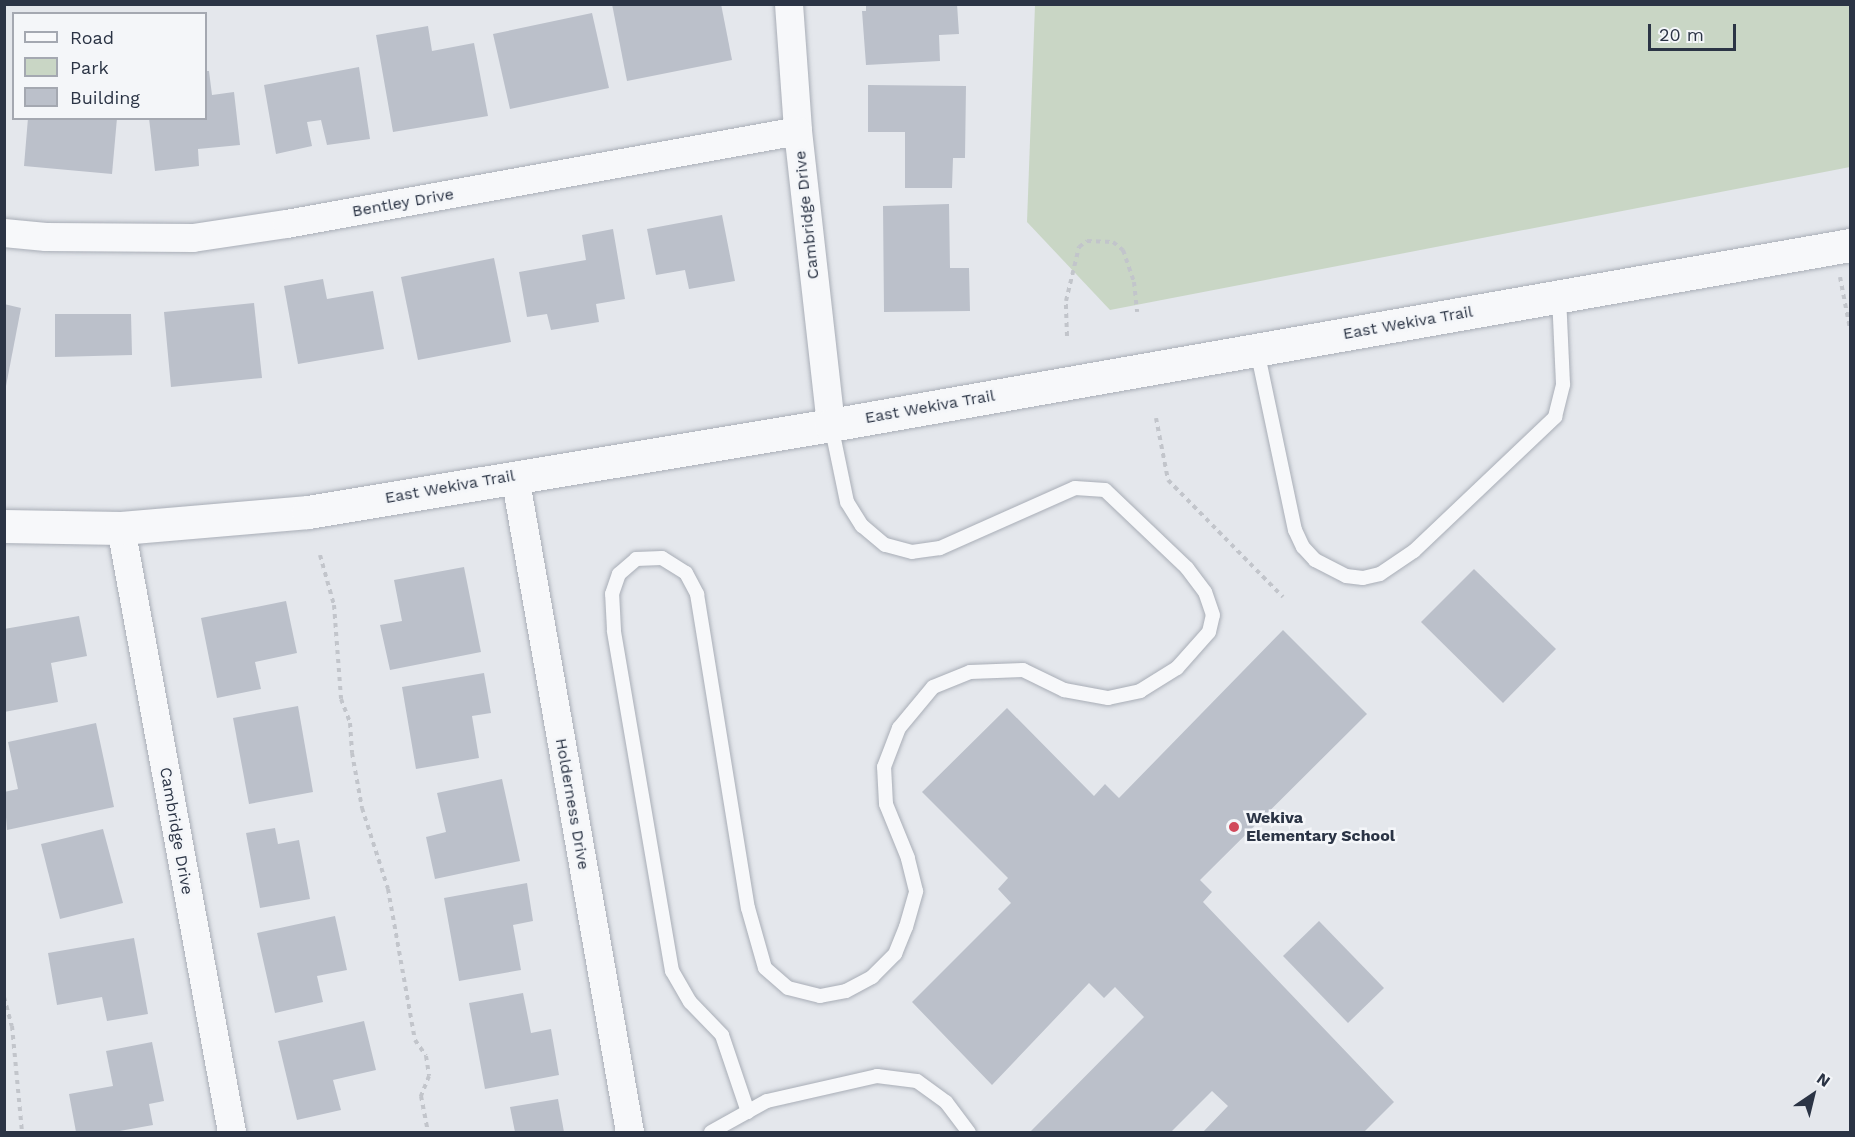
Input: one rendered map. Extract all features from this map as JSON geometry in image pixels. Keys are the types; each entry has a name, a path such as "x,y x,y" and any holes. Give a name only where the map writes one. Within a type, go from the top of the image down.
{"street":[{"name":"Cambridge Drive","path":"789,4 798,131 831,425"},
{"name":"Bentley Drive","path":"4,233 46,237 193,238 287,224 798,131"},
{"name":"East Wekiva Trail","path":"4,526 121,528 308,512 831,425 1842,246"},
{"name":"Holderness Drive","path":"515,476 630,1132"},
{"name":"Cambridge Drive","path":"121,528 232,1132"}],"lane":[{"path":"1257,350 1295,530 1303,547 1315,560 1346,576 1363,578 1380,574 1414,551 1556,417 1563,384 1559,296"},
{"path":"748,1112 732,1058 722,1035 690,1002 672,971 614,630 612,594 619,574 636,560 662,558 686,573 697,594 748,908 765,968 788,988 820,996 846,991 872,977 895,954 906,927 916,891 908,858 886,804 884,768 899,728 933,687 970,672 1023,670 1064,690 1108,698 1140,691 1177,668 1209,632 1213,615 1206,592 1187,568 1105,490 1075,488 939,548 912,552 885,545 862,526 848,502 831,425"},
{"path":"711,1132 768,1101 877,1076 917,1081 946,1102 969,1132"}],"path":[{"path":"1067,336 1066,301 1079,247 1087,241 1113,242 1123,250 1134,282 1137,312"},
{"path":"1842,246 1851,329"},
{"path":"1156,417 1168,480 1283,597"},
{"path":"320,555 334,604 341,699 350,723 352,753 362,808 388,889 415,1040 426,1056 429,1076 421,1096 428,1132"},
{"path":"4,997 12,1026 22,1132"}],"green space":[{"path":"1035,5 1850,5 1850,167 1110,310 1027,222"}],"building":[{"path":"612,4 721,4 732,60 627,81"},
{"path":"866,4 957,4 959,34 939,35 940,61 866,65 862,11 866,11"},
{"path":"592,13 609,88 510,109 493,34"},
{"path":"428,26 432,51 474,43 488,116 393,132 376,35"},
{"path":"359,67 370,139 327,145 321,120 307,122 312,146 276,154 264,85"},
{"path":"207,71 209,71 212,95 234,92 240,145 198,149 199,166 155,171 149,120 207,120"},
{"path":"868,85 966,86 965,158 953,158 952,188 905,188 905,132 868,132"},
{"path":"28,120 117,120 112,174 24,166"},
{"path":"949,204 950,268 969,268 970,311 884,312 883,206"},
{"path":"722,215 735,281 689,289 685,270 656,275 647,229"},
{"path":"613,229 625,299 596,304 599,322 551,330 547,314 527,317 519,272 586,260 582,235"},
{"path":"494,258 511,342 418,360 401,277"},
{"path":"323,279 327,299 373,291 384,349 298,364 284,286"},
{"path":"254,303 262,378 171,387 164,312"},
{"path":"4,304 21,308 6,386 4,386"},
{"path":"55,314 131,314 132,355 55,357"},
{"path":"464,567 481,652 390,670 380,625 402,621 394,580"},
{"path":"1474,569 1556,649 1503,703 1421,622"},
{"path":"286,601 297,653 255,662 261,689 217,698 201,618"},
{"path":"79,616 87,656 51,663 58,702 4,712 4,629"},
{"path":"1283,630 1367,714 1200,880 1212,892 1203,902 1394,1102 1364,1132 1203,1132 1228,1106 1212,1091 1171,1132 1030,1132 1144,1017 1115,987 1104,998 1089,983 992,1085 912,1002 1011,903 998,889 1008,878 922,792 1007,708 1094,796 1105,784 1119,798"},
{"path":"484,673 491,713 472,716 479,758 416,769 402,687"},
{"path":"298,706 313,792 249,804 233,718"},
{"path":"96,723 114,807 7,830 4,792 18,789 8,742"},
{"path":"502,779 520,861 435,879 426,837 446,832 437,793"},
{"path":"275,828 278,844 299,840 310,899 260,908 246,833"},
{"path":"103,829 123,903 60,919 41,844"},
{"path":"527,883 533,921 513,925 521,970 459,981 444,898"},
{"path":"335,916 347,970 317,976 323,1002 275,1013 257,933"},
{"path":"1319,921 1384,988 1348,1023 1283,956"},
{"path":"134,938 148,1014 107,1021 102,997 57,1005 48,953"},
{"path":"523,993 531,1033 551,1029 559,1075 485,1089 469,1003"},
{"path":"364,1021 376,1070 333,1080 341,1110 297,1120 278,1041"},
{"path":"152,1042 164,1101 149,1104 153,1125 114,1132 76,1132 69,1094 113,1086 106,1051"},
{"path":"558,1099 564,1132 515,1132 510,1107"}],"place":[{"name":"Wekiva Elementary School","path":"1234,827"}]}
